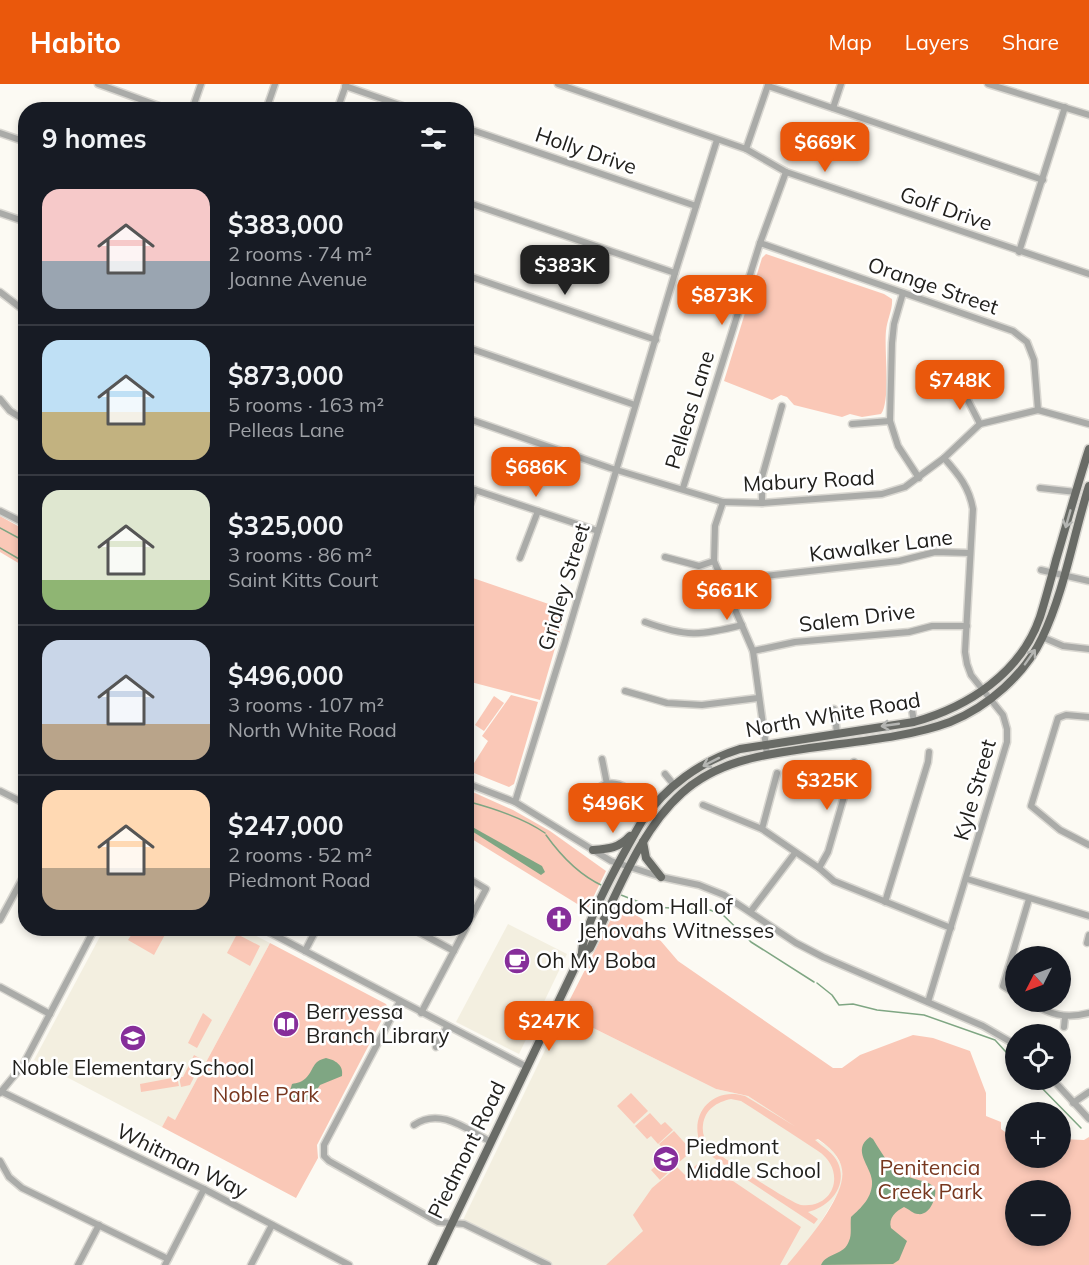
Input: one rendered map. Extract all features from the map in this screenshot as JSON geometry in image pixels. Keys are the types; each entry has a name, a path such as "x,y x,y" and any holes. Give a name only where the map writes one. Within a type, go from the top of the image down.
{"main road":[{"name":"North White Road","path":"611,879 651,808 674,785 713,760 740,749 766,744 914,722 956,707 983,691 1003,674 1030,638 1039,619 1089,449"},
{"name":"North White Road","path":"622,885 643,842 662,813 683,792 716,770 743,759 767,754 919,731 952,722 990,699 1031,658 1042,637 1064,577 1089,486"},
{"path":"593,850 616,848 637,830"},
{"path":"643,842 646,858 661,877"},
{"name":"Piedmont Road","path":"432,1265 582,954 582,943 611,879"},
{"name":"Piedmont Road","path":"582,954 590,948 622,885"}],"street":[{"path":"98,84 148,102"},
{"path":"195,102 201,84"},
{"path":"269,102 275,84"},
{"name":"Golf Drive","path":"558,84 747,150 786,172 1089,274"},
{"path":"833,108 841,84"},
{"path":"988,84 1089,115"},
{"path":"340,102 346,85 392,102"},
{"path":"747,150 768,85 1043,180"},
{"path":"1019,252 1065,107"},
{"name":"Holly Drive","path":"474,131 696,206"},
{"path":"0,133 18,139"},
{"name":"Gridley Street","path":"515,802 717,141"},
{"name":"Pelleas Lane","path":"683,488 760,243 786,172"},
{"path":"474,205 675,273"},
{"path":"0,213 18,219"},
{"name":"Orange Street","path":"760,243 1013,331 1027,342 1034,360 1038,410"},
{"path":"474,278 656,340"},
{"path":"0,292 18,306"},
{"path":"903,293 894,324 892,343 890,421 898,446 919,478"},
{"path":"474,350 635,405"},
{"path":"961,387 980,424"},
{"path":"0,399 9,411 18,416"},
{"path":"762,503 762,477 782,406"},
{"name":"Mabury Road","path":"474,421 616,470 683,488 723,502 762,503 882,494 905,487 944,458 980,424 1038,410 1089,424"},
{"path":"852,424 890,421"},
{"name":"Kyle Street","path":"928,1002 1007,742 1007,729 1003,715 971,675 967,664 973,509 970,493 963,480 944,458"},
{"path":"1040,488 1076,492"},
{"path":"474,493 475,490 598,531"},
{"path":"723,502 715,526 714,561 753,651 767,754"},
{"path":"0,511 18,521"},
{"path":"520,558 538,511"},
{"name":"Kawalker Lane","path":"728,593 765,576 899,561 935,552 970,553"},
{"path":"664,556 699,566 714,561"},
{"path":"1041,570 1089,581"},
{"path":"645,622 673,632 707,634 742,625"},
{"name":"Salem Drive","path":"753,651 795,642 909,632 932,626 967,626"},
{"path":"1042,637 1063,646 1089,650"},
{"path":"625,691 667,703 702,705 758,698"},
{"path":"911,704 914,722"},
{"path":"834,709 837,733"},
{"path":"1089,717 1066,715 1058,718 1032,806 1060,830 1089,845"},
{"path":"885,902 929,753"},
{"path":"602,759 607,784"},
{"path":"819,868 828,852 854,762"},
{"path":"762,829 777,773"},
{"path":"665,774 674,785"},
{"path":"588,812 592,795 601,786 607,784 618,784 651,808"},
{"path":"474,786 515,802 619,864 661,877 699,885 724,895 796,944 982,1026 1005,1039"},
{"path":"0,791 18,800"},
{"path":"703,805 762,829 834,880 951,928"},
{"path":"751,912 795,853"},
{"path":"967,879 1089,916"},
{"path":"474,882 486,889 474,912"},
{"path":"0,920 18,887"},
{"path":"1015,946 1029,899"},
{"path":"1087,943 1089,935"},
{"path":"0,1092 23,1065 91,936"},
{"path":"276,936 527,1067"},
{"path":"305,951 313,936"},
{"path":"426,936 454,951"},
{"path":"421,1013 462,936"},
{"path":"0,987 50,1014"},
{"path":"400,1001 324,1145 324,1156 328,1161 438,1222 464,1224 548,1265"},
{"path":"1048,1012 1065,1017 1089,1013"},
{"path":"1064,1024 1065,1017"},
{"path":"436,1047 447,1026"},
{"path":"1062,1090 1089,1119"},
{"name":"Whitman Way","path":"0,1092 204,1189 338,1263 349,1265"},
{"path":"1073,1103 1089,1092"},
{"path":"414,1125 424,1118 441,1117 491,1142"},
{"path":"0,1161 9,1178 16,1185 99,1225 167,1262 204,1189"},
{"path":"78,1265 99,1225"},
{"path":"251,1265 272,1225"}],"shaded area":[{"path":"474,828 542,866 545,872 541,875 474,832"},
{"path":"508,924 567,954 519,1054 456,1022"},
{"name":"Noble Elementary School","path":"100,936 256,936 270,943 175,1120 168,1117 162,1127 34,1060"},
{"name":"Piedmont Middle School","path":"563,1013 716,1089 748,1096 832,1149 842,1166 841,1188 815,1232 787,1265 553,1265 462,1222"},
{"path":"326,1058 338,1064 342,1069 342,1076 320,1085 313,1096 307,1100 293,1100 289,1094 292,1084 304,1079 321,1059"},
{"path":"870,1137 888,1161 902,1174 929,1183 935,1188 934,1201 922,1214 914,1213 904,1207 893,1215 891,1228 907,1241 899,1260 893,1264 821,1265 827,1258 847,1246 851,1217 871,1192 871,1175 862,1153 862,1147"}],"green space":[{"path":"766,254 884,294 892,299 886,331 886,398 881,414 862,417 850,414 842,417 794,405 787,397 781,395 772,400 724,381 762,258"},
{"path":"0,516 18,526 18,563 0,552"},
{"path":"474,578 566,610 540,700 474,683"},
{"path":"511,695 538,702 514,784 509,787 474,773 474,763 488,741 482,736"},
{"path":"494,696 504,703 484,731 475,725"},
{"path":"474,793 513,810 550,831 606,871 587,910 474,840"},
{"name":"Penitencia Creek Park","path":"619,903 642,919 678,961 833,1068 842,1068 860,1055 913,1035 933,1038 970,1051 986,1093 986,1116 1001,1122 1001,1129 1005,1132 1005,1168 1071,1168 1071,1139 1084,1140 1089,1137 1089,1265 787,1265 808,1240 833,1202 841,1182 842,1173 841,1164 829,1148 818,1139 815,1140 836,1159 841,1180 830,1200 808,1212 818,1219 814,1224 705,1152 697,1129 699,1118 711,1101 721,1096 732,1094 745,1096 796,1127 748,1096 716,1089 563,1013","holes":["731,1099 741,1101 827,1159 832,1168 833,1186 822,1201 813,1205 795,1203 754,1178 709,1146 703,1130 706,1115 721,1102"]},
{"path":"131,936 164,936 154,955 128,940"},
{"path":"236,936 241,936 260,946 250,966 227,953"},
{"name":"Noble Park","path":"270,943 386,1004 388,1008 317,1145 318,1158 296,1198 162,1127 168,1116 175,1120"},
{"path":"203,1013 212,1020 197,1048 188,1043"},
{"path":"194,1055 203,1060 190,1085 181,1087 179,1077 183,1077"},
{"path":"177,1077 179,1086 141,1092 140,1084"},
{"path":"631,1093 648,1111 634,1124 617,1106"},
{"path":"650,1113 661,1125 665,1122 673,1130 658,1144 651,1136 647,1139 635,1126"},
{"path":"674,1131 692,1151 677,1164 659,1144"},
{"path":"666,1157 675,1166 660,1180 651,1170"},
{"path":"702,1160 801,1227 780,1265 606,1265 643,1231 633,1215 652,1188 677,1167 685,1175"}],"waterway":[{"path":"0,528 18,538"},
{"path":"0,548 18,558"},
{"path":"474,803 527,822 545,833"},
{"path":"546,835 571,864 603,886"},
{"path":"621,895 652,907 710,910 723,915 751,942 814,982"},
{"path":"817,983 832,995 839,1005 853,1004 877,1010 924,1015 995,1040 1005,1051"},
{"path":"1044,1090 1081,1128"}],"place":[{"name":"Kingdom Hall of Jehovahs Witnesses","path":"559,919"},
{"name":"Oh My Boba","path":"517,961"},
{"name":"Berryessa Branch Library","path":"286,1024"},
{"name":"Noble Elementary School","path":"133,1038"},
{"name":"Piedmont Middle School","path":"666,1159"}]}
